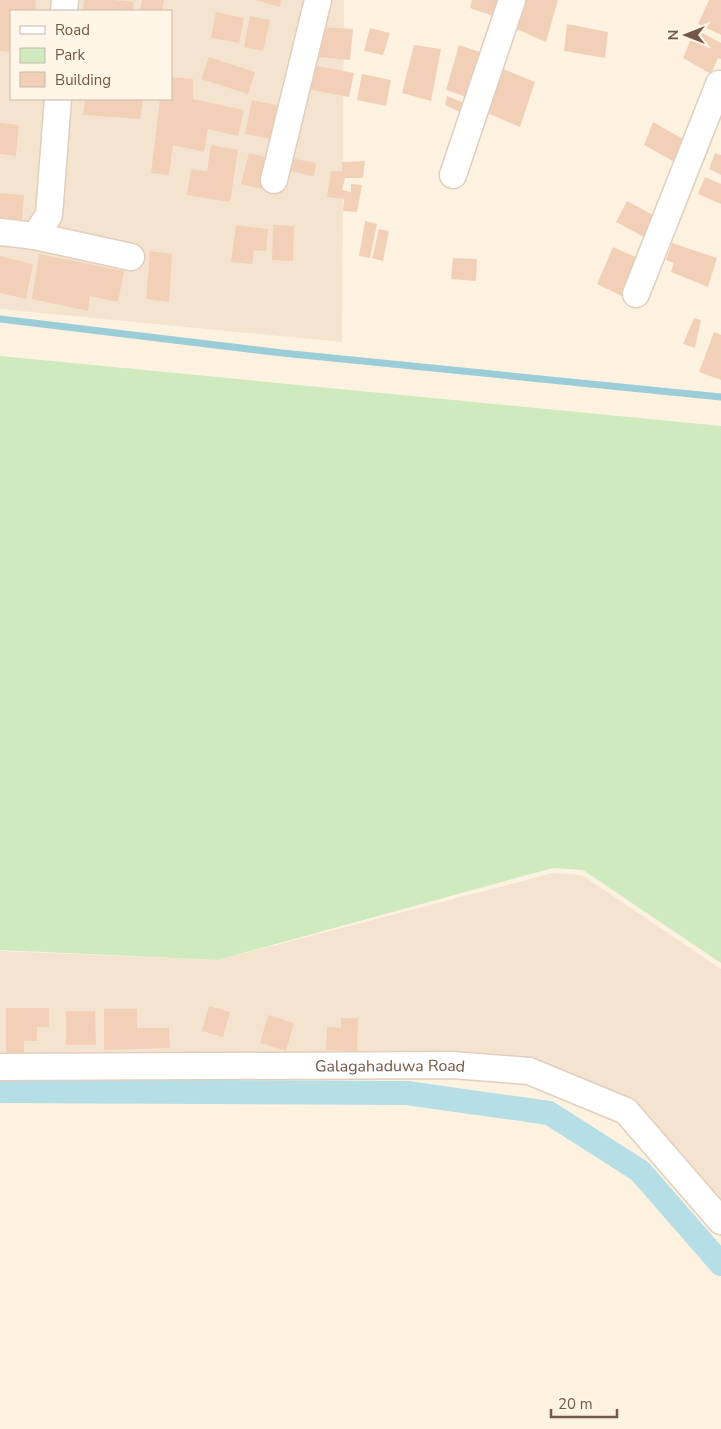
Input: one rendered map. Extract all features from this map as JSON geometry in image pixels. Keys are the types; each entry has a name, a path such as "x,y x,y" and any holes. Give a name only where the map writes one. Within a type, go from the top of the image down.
{"street":[{"path":"274,180 318,0"},
{"path":"454,175 512,0"},
{"path":"636,294 720,83"},
{"path":"35,236 50,215 58,100"},
{"path":"0,232 35,236 131,257"},
{"name":"Galagahaduwa Road","path":"0,1067 452,1065 529,1071 626,1111 721,1221"}],"shaded area":[{"path":"0,0 344,0 342,342 0,309"},
{"path":"553,873 582,875 721,969 721,1237 620,1119 527,1081 452,1075 0,1077 0,951 218,960"}],"green space":[{"path":"0,356 721,426 721,963 583,870 553,868 218,960 0,950"}],"building":[{"path":"0,0 36,0 35,10 10,10 10,52 0,51"},
{"path":"84,0 134,2 133,10 83,10"},
{"path":"142,0 164,0 162,10 140,10"},
{"path":"255,0 281,0 280,7"},
{"path":"472,0 505,0 499,18 470,8"},
{"path":"523,0 558,0 546,42 514,28"},
{"path":"709,0 721,0 721,35 698,24"},
{"path":"216,12 244,18 239,43 211,38"},
{"path":"250,16 270,20 263,51 244,47"},
{"path":"567,24 608,32 605,58 564,51"},
{"path":"319,27 353,29 350,60 317,57"},
{"path":"370,28 390,33 383,55 364,51"},
{"path":"695,29 721,43 721,59 718,58 711,74 683,58"},
{"path":"414,45 441,49 431,101 402,93"},
{"path":"459,45 489,55 475,100 446,90"},
{"path":"209,57 255,72 248,94 201,79"},
{"path":"312,65 354,73 349,97 307,89"},
{"path":"503,69 535,82 520,127 487,113"},
{"path":"362,74 391,80 386,106 357,100"},
{"path":"172,77 193,79 193,99 244,110 238,136 208,129 204,152 173,145 169,175 151,173 160,100 172,100"},
{"path":"447,96 470,105 467,115 445,105"},
{"path":"85,100 143,100 140,119 83,115"},
{"path":"252,100 277,105 270,139 245,134"},
{"path":"653,122 690,143 680,165 644,145"},
{"path":"0,123 19,125 16,156 0,154"},
{"path":"211,145 238,150 230,202 187,195 191,169 207,171"},
{"path":"249,153 270,158 262,189 241,184"},
{"path":"715,153 721,155 721,175 709,169"},
{"path":"290,158 316,163 314,176 288,171"},
{"path":"365,161 363,178 345,178 342,190 351,192 351,184 362,185 357,212 343,211 344,199 327,197 331,171 342,171 342,162"},
{"path":"705,177 721,184 721,204 698,194"},
{"path":"0,193 24,195 22,221 0,219"},
{"path":"627,201 653,215 644,237 616,222"},
{"path":"365,221 377,224 370,258 359,256"},
{"path":"236,225 268,229 266,251 254,250 252,264 231,262"},
{"path":"273,225 294,226 293,261 272,260"},
{"path":"379,229 389,231 383,261 372,258"},
{"path":"672,243 717,258 708,287 671,272 674,263 666,260"},
{"path":"613,247 640,259 626,298 597,284"},
{"path":"150,251 172,254 169,302 146,299"},
{"path":"39,254 124,271 118,302 90,296 88,311 32,299"},
{"path":"0,256 33,264 26,299 0,293"},
{"path":"453,258 477,259 476,281 451,279"},
{"path":"694,318 701,320 695,348 683,344"},
{"path":"714,332 721,335 721,380 699,372"},
{"path":"209,1006 230,1012 223,1037 202,1031"},
{"path":"6,1008 49,1008 49,1027 37,1027 37,1041 24,1041 24,1058 6,1058"},
{"path":"104,1009 137,1009 137,1028 169,1028 170,1048 104,1050"},
{"path":"66,1011 95,1011 96,1045 66,1045"},
{"path":"268,1015 294,1023 286,1051 260,1043"},
{"path":"341,1018 358,1018 357,1051 326,1050 327,1027 341,1028"}],"waterway":[{"path":"0,319 282,353 721,397"},
{"path":"0,1091 407,1093 549,1113 640,1171 721,1264"}]}
